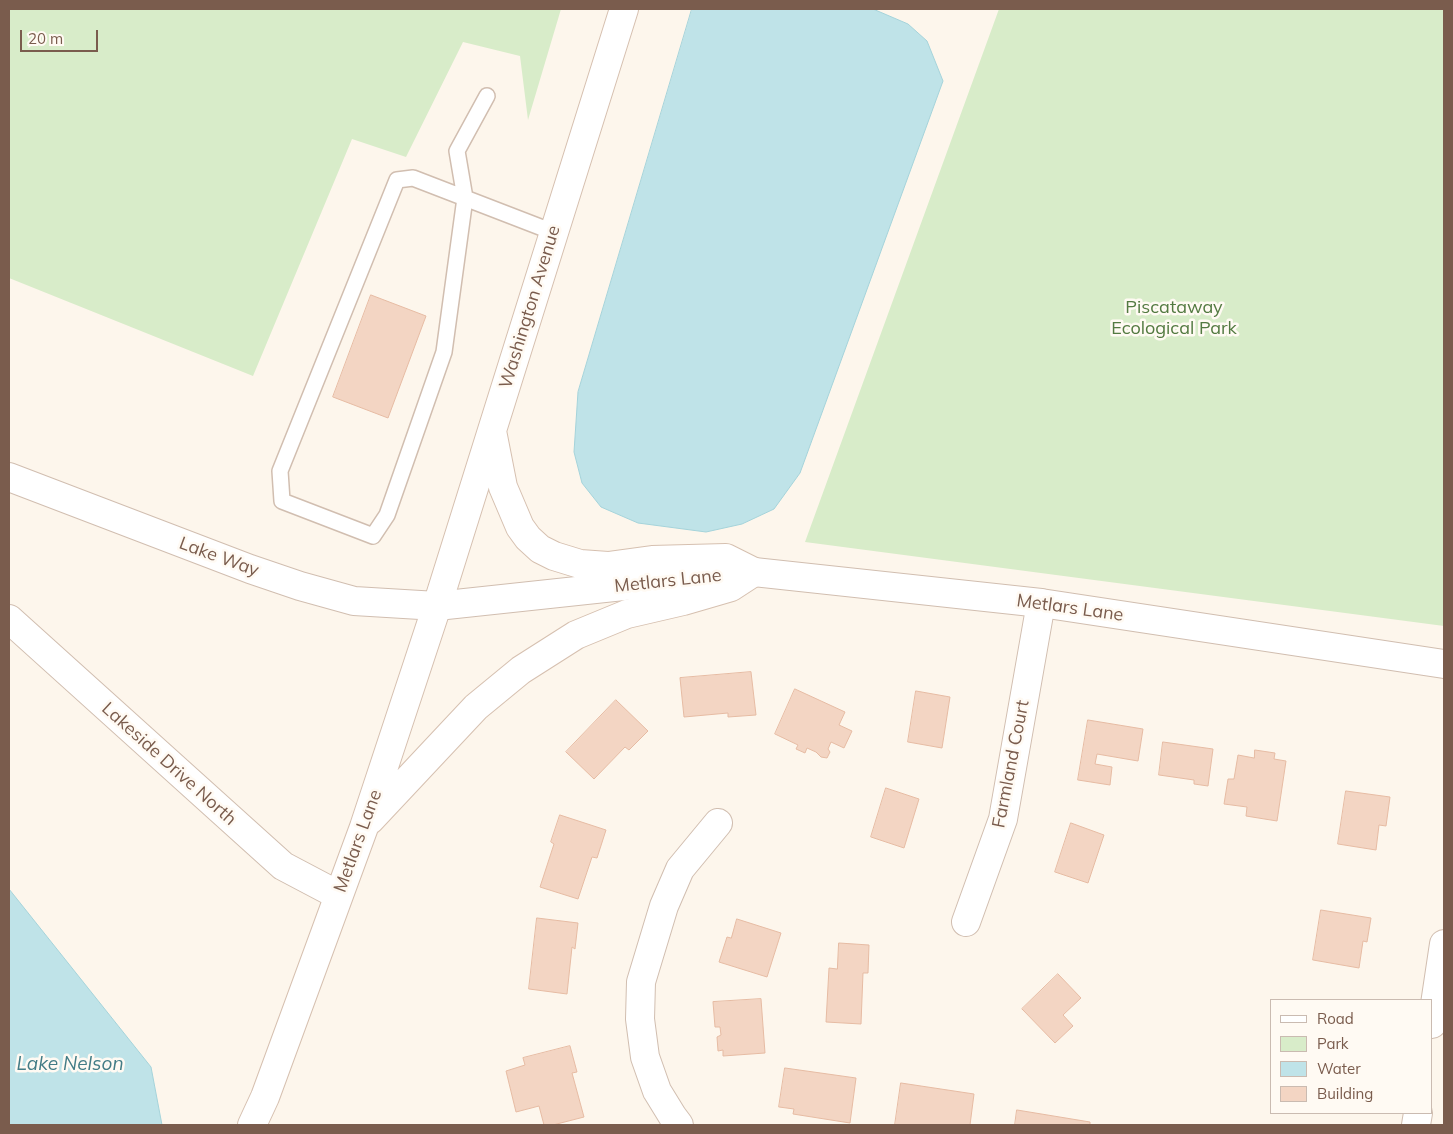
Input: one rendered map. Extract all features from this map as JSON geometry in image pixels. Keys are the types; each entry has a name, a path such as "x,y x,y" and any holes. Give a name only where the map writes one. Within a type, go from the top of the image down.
{"street":[{"name":"Washington Avenue","path":"437,606 624,9"},
{"path":"492,429 504,487 520,527 540,549 554,556 580,564 608,566 652,560 726,558 754,572"},
{"name":"Lake Way","path":"9,477 250,569 300,586 354,601 437,606"},
{"path":"364,827 476,707 521,670 576,635 626,614 683,601 731,587 754,572"},
{"name":"Metlars Lane","path":"252,1125 265,1096 364,827 437,606 754,572 1041,603 1444,664"},
{"name":"Farmland Court","path":"966,922 1003,819 1041,603"},
{"name":"Lakeside Drive North","path":"9,619 283,866 338,895"},
{"path":"679,1125 672,1117 657,1091 645,1057 640,1019 641,982 664,906 680,869 718,822"},
{"path":"1433,1017 1444,944"}],"lane":[{"path":"487,96 458,151 464,198 444,352 387,514 373,536 282,501 280,471 397,180 413,178 464,198 553,232"}],"green space":[{"path":"9,9 561,9 528,120 520,56 463,42 406,157 352,139 253,376 9,278"},
{"name":"Piscataway Ecological Park","path":"999,9 1444,9 1444,626 805,542"}],"water":[{"path":"692,9 873,9 908,24 927,41 943,81 800,473 774,509 742,524 706,532 638,523 601,507 582,483 574,452 578,392"},
{"name":"Lake Nelson","path":"9,889 151,1067 162,1125 9,1125"}],"building":[{"path":"371,295 426,316 388,418 333,397"},
{"path":"751,672 756,715 728,717 728,713 684,717 680,678"},
{"path":"795,689 845,712 839,725 852,731 844,748 831,742 827,758 821,757 816,752 807,748 805,753 796,749 798,745 775,734"},
{"path":"916,691 950,697 942,748 908,742"},
{"path":"616,700 648,731 629,750 625,747 594,779 566,752"},
{"path":"1088,720 1143,729 1138,761 1097,754 1095,764 1112,767 1110,785 1078,780"},
{"path":"1163,742 1213,749 1208,786 1194,784 1194,780 1159,775"},
{"path":"1255,750 1275,753 1274,759 1286,761 1277,821 1246,816 1247,807 1224,804 1228,779 1234,779 1238,755 1254,758"},
{"path":"886,788 919,799 904,848 871,837"},
{"path":"1346,791 1390,797 1386,826 1379,825 1376,850 1338,844"},
{"path":"560,815 606,830 597,858 592,857 578,899 540,887 554,844 551,842"},
{"path":"1071,823 1104,835 1088,883 1055,872"},
{"path":"1321,910 1371,918 1367,942 1363,941 1359,968 1313,960"},
{"path":"537,918 578,923 575,949 572,947 567,994 529,989"},
{"path":"737,919 781,933 767,977 719,962 727,937 731,938"},
{"path":"839,943 869,945 868,973 863,973 861,1024 826,1022 829,968 837,969"},
{"path":"1058,974 1081,998 1063,1015 1073,1026 1055,1043 1022,1009"},
{"path":"761,999 765,1053 723,1056 723,1050 718,1051 717,1037 721,1035 720,1027 715,1027 713,1002"},
{"path":"570,1046 577,1072 572,1073 584,1117 553,1125 544,1125 539,1106 516,1112 506,1071 525,1065 523,1058"},
{"path":"785,1068 856,1078 850,1123 793,1114 794,1109 779,1107"},
{"path":"901,1083 974,1094 970,1125 895,1125"},
{"path":"1017,1110 1090,1122 1090,1125 1015,1125"}]}
